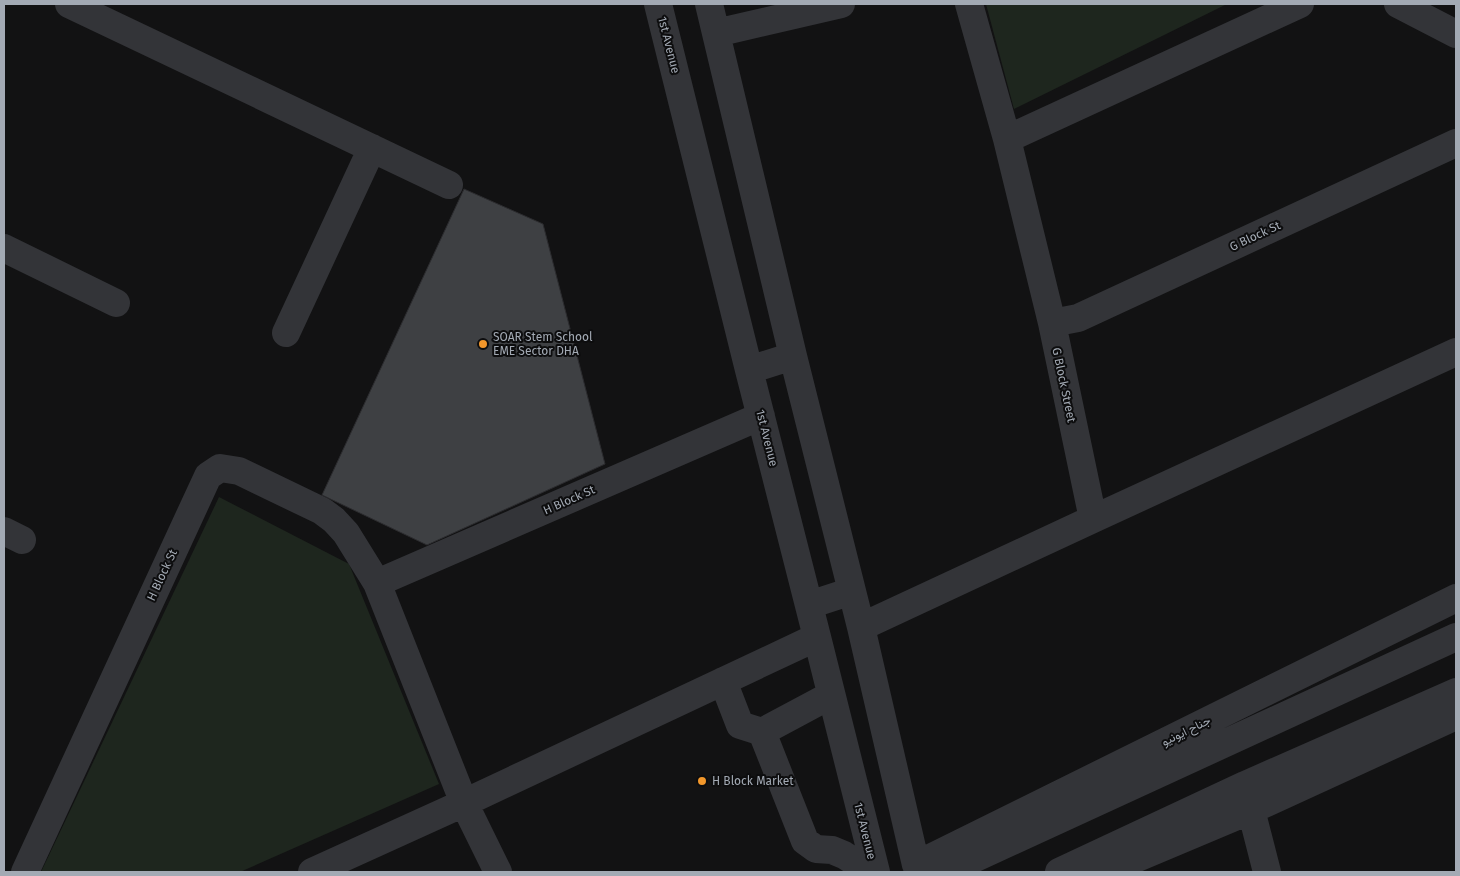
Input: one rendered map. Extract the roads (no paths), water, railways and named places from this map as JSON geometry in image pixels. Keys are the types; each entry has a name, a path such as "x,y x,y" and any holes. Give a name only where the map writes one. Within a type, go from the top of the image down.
{"street":[{"path":"69,4 449,185"},
{"name":"1st Avenue","path":"658,4 876,872"},
{"path":"709,4 861,628 927,868"},
{"path":"716,33 841,4"},
{"name":"G Block Street","path":"969,4 1007,139 1052,323 1092,519"},
{"path":"1007,139 1300,4"},
{"path":"1398,4 1456,34"},
{"name":"G Block St","path":"1052,323 1078,318 1456,143"},
{"path":"286,333 372,148"},
{"path":"4,248 116,303"},
{"path":"861,628 1092,519 1456,352"},
{"path":"749,370 794,356"},
{"name":"H Block St","path":"377,583 761,416"},
{"name":"H Block St","path":"25,872 208,476 220,468 239,471 322,511 346,533 377,583 464,803 498,872"},
{"path":"809,605 852,591"},
{"name":"جناح ایونیو","path":"883,872 902,864 927,868 1456,598"},
{"path":"312,872 464,803 817,637"},
{"path":"945,872 1456,637"},
{"path":"723,681 740,725 762,732 831,696"},
{"path":"1104,872 1456,692"},
{"path":"1059,872 1456,716"},
{"path":"762,732 805,841 816,848 844,854 871,872"},
{"path":"1248,798 1267,872"}],"place":[{"name":"SOAR Stem School EME Sector DHA","path":"483,344"},
{"name":"H Block Market","path":"702,781"}]}
